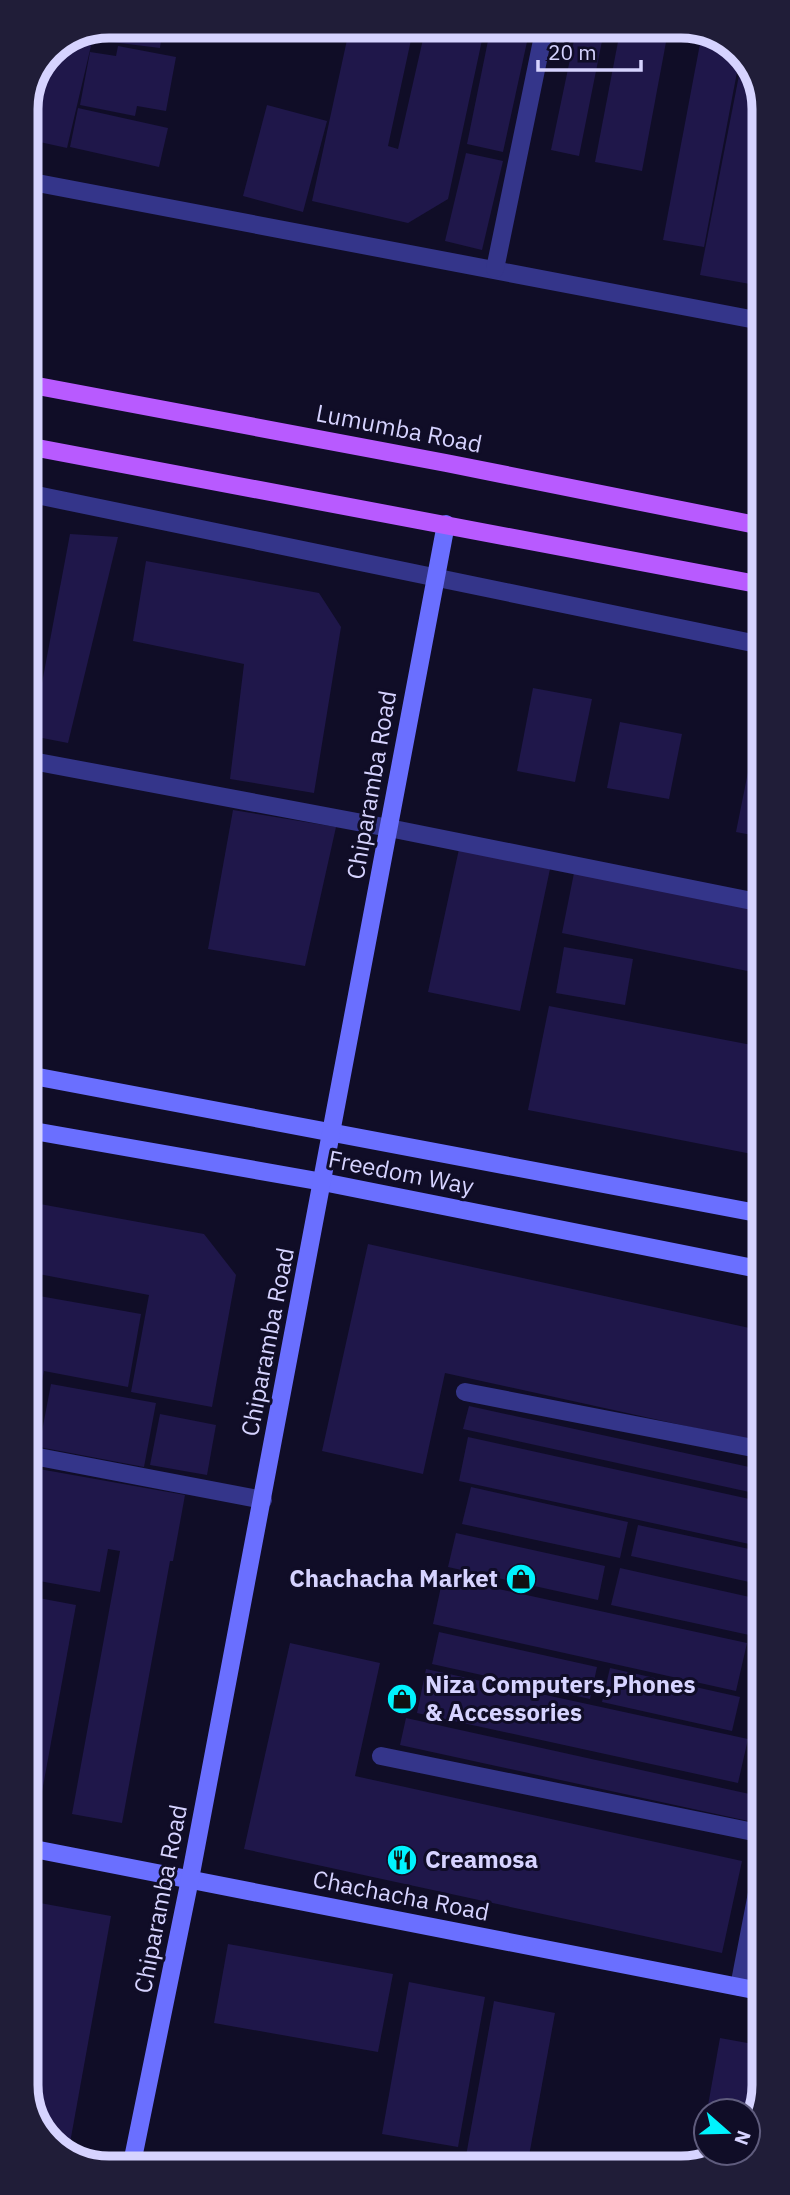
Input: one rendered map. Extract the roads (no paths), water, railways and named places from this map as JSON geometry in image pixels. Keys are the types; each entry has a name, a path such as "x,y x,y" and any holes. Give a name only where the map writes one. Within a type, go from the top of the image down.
{"main road":[{"name":"Lumumba Road","path":"39,386 433,460 752,524"},
{"path":"39,448 752,583"}],"street":[{"path":"495,270 542,39"},
{"path":"39,182 752,319"},
{"path":"39,495 752,643"},
{"name":"Chiparamba Road","path":"133,2156 190,1879 446,524"},
{"path":"39,762 752,900"},
{"name":"Freedom Way","path":"39,1077 752,1211"},
{"name":"Freedom Way","path":"38,1132 323,1182 752,1268"},
{"path":"465,1392 752,1448"},
{"path":"38,1457 262,1500"},
{"path":"381,1756 752,1832"},
{"name":"Chachacha Road","path":"38,1850 752,1990"},
{"path":"739,1987 752,1920"}],"place":[{"name":"Chachacha Market","path":"521,1579"},
{"name":"Niza Computers,Phones & Accessories","path":"402,1699"},
{"name":"Creamosa","path":"402,1860"}]}
